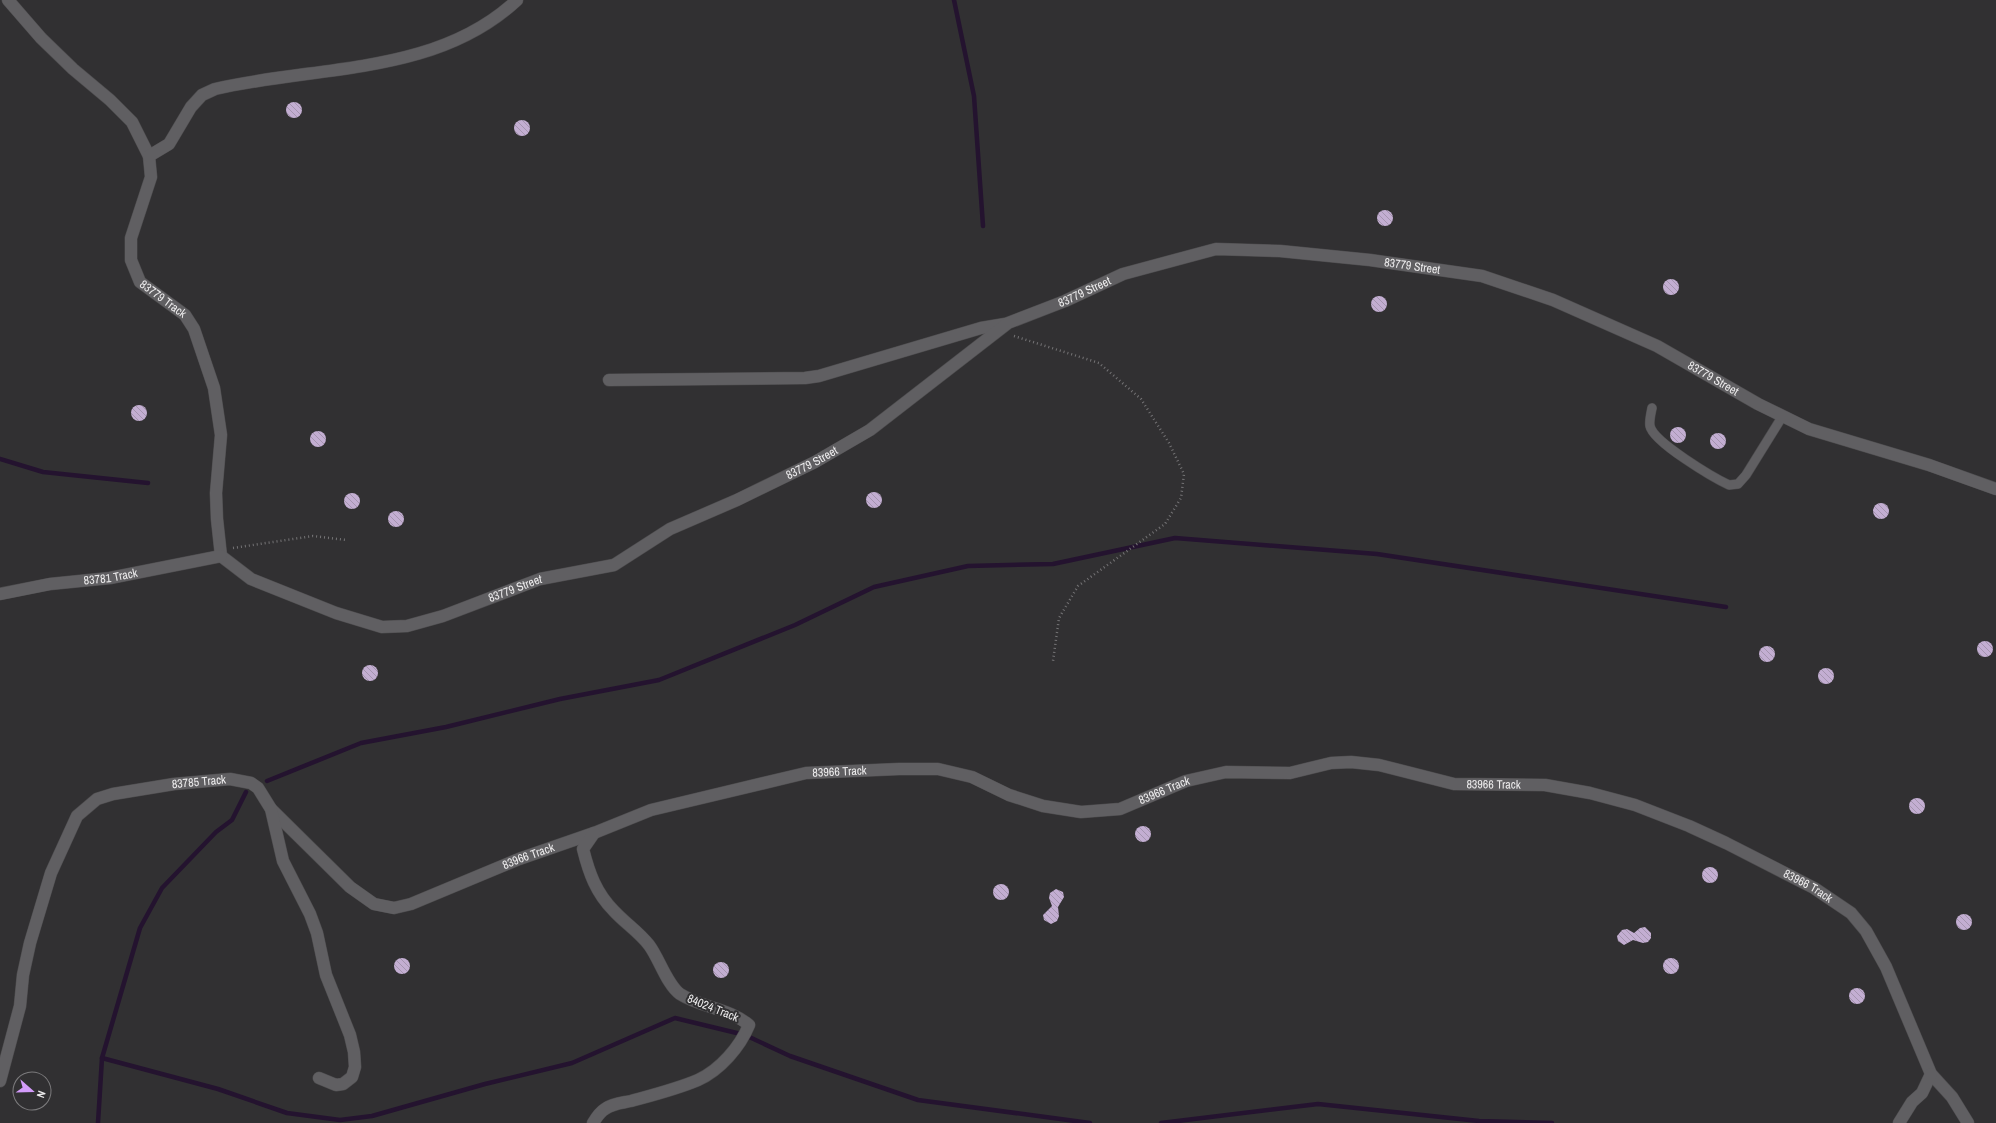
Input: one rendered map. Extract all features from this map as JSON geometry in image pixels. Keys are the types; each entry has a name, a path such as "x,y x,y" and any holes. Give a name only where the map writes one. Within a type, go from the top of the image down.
{"street":[{"name":"83779 Track","path":"8,0 46,44 110,100 132,122 149,156 151,177 131,238 131,260 140,282 185,315 194,329 214,388 221,435 216,493 221,553"},
{"path":"149,156 169,144 191,106 202,95 215,89 379,64 442,48 487,24 517,0"},
{"name":"83779 Street","path":"221,553 250,578 292,597 360,622 382,627 407,626 436,618 540,579 614,565 670,530 737,500 815,462 870,430 1008,323 1065,301 1123,274 1216,249 1280,251 1370,260 1482,276 1553,300 1657,346 1782,417 1809,429 1929,465 1996,489"},
{"path":"609,380 812,377 981,328 1008,323"},
{"name":"83781 Track","path":"0,594 50,584 110,578 221,553"},
{"name":"83966 Track","path":"271,809 350,887 374,904 394,908 411,904 519,859 594,833 651,810 806,773 899,768 938,769 972,777 1009,795 1043,806 1081,812 1120,809 1186,781 1226,772 1290,773 1331,763 1351,762 1379,765 1454,784 1545,785 1590,793 1635,805 1726,842 1814,888 1851,912 1866,931 1886,967 1910,1021 1922,1057 1931,1074 1952,1097 1968,1123"},
{"name":"83785 Track","path":"0,1081 20,1006 23,975 30,943 51,873 77,816 97,799 114,794 174,784 230,779 251,783 258,788 271,809 283,861 310,914 317,933 326,975 339,1004 354,1052 355,1067 352,1077 343,1084 336,1085 319,1078"},
{"name":"84024 Track","path":"593,1123 604,1109 614,1104 629,1101 691,1082 712,1072 735,1049 750,1025 743,1019 721,1009 697,1002 679,993 649,945 599,895 588,872 583,849 594,833"},
{"path":"1899,1123 1912,1102 1922,1093 1931,1074"}],"lane":[{"path":"1652,408 1650,426 1656,437 1685,458 1729,485 1738,484 1746,475 1782,417"}],"path":[{"path":"998,331 1099,363 1140,399 1169,443 1184,474 1181,498 1165,524 1078,586 1059,618 1054,661"},
{"path":"221,553 313,536 346,540"}],"building":[{"path":"294,102 300,104 302,110 300,116 294,118 288,116 286,110 288,104"},
{"path":"522,120 528,122 530,128 528,134 522,136 516,134 514,128 516,122"},
{"path":"1385,210 1392,215 1393,218 1388,225 1385,226 1378,221 1377,218 1382,211"},
{"path":"1671,279 1678,284 1679,287 1674,294 1671,295 1664,290 1663,287 1668,280"},
{"path":"1379,296 1386,301 1387,304 1382,311 1379,312 1372,307 1371,304 1376,297"},
{"path":"139,405 145,407 147,413 145,419 139,421 133,419 131,413 133,407"},
{"path":"1678,427 1685,432 1686,435 1681,442 1678,443 1671,438 1670,435 1675,428"},
{"path":"318,431 324,433 326,439 324,445 318,447 312,445 310,439 312,433"},
{"path":"1718,433 1725,438 1726,441 1721,448 1718,449 1711,444 1710,441 1715,434"},
{"path":"874,492 880,494 882,500 880,506 874,508 868,506 866,500 868,494"},
{"path":"352,493 359,498 360,501 355,508 352,509 345,504 344,501 349,494"},
{"path":"1881,503 1888,508 1889,511 1884,518 1881,519 1874,514 1873,511 1878,504"},
{"path":"396,511 403,516 404,519 399,526 396,527 389,522 388,519 393,512"},
{"path":"1985,641 1991,643 1993,649 1991,655 1985,657 1979,655 1977,649 1979,643"},
{"path":"1767,646 1773,648 1775,654 1773,660 1767,662 1761,660 1759,654 1761,648"},
{"path":"370,665 376,667 378,673 376,679 370,681 364,679 362,673 364,667"},
{"path":"1826,668 1833,673 1834,676 1829,683 1826,684 1819,679 1818,676 1823,669"},
{"path":"1917,798 1924,803 1925,806 1920,813 1917,814 1910,809 1909,806 1914,799"},
{"path":"1143,826 1150,831 1151,834 1146,841 1143,842 1136,837 1135,834 1140,827"},
{"path":"1710,867 1717,872 1718,875 1713,882 1710,883 1703,878 1702,875 1707,868"},
{"path":"1001,884 1008,889 1009,892 1004,899 1001,900 994,895 993,892 998,885"},
{"path":"1056,889 1063,892 1064,897 1058,907 1059,916 1057,921 1051,924 1044,920 1043,915 1052,906 1049,898 1050,893"},
{"path":"1964,914 1971,919 1972,922 1967,929 1964,930 1957,925 1956,922 1961,915"},
{"path":"1645,927 1651,933 1651,938 1648,942 1643,943 1633,940 1624,945 1618,941 1617,936 1622,930 1627,929 1634,933 1640,928"},
{"path":"402,958 408,960 410,966 408,972 402,974 396,972 394,966 396,960"},
{"path":"1671,958 1678,963 1679,966 1674,973 1671,974 1664,969 1663,966 1668,959"},
{"path":"721,962 727,964 729,970 727,976 721,978 715,976 713,970 715,964"},
{"path":"1857,988 1863,990 1865,996 1863,1002 1857,1004 1851,1002 1849,996 1851,990"}],"waterway":[{"path":"954,0 974,96 983,226"},
{"path":"0,459 43,472 148,483"},
{"path":"267,781 361,743 446,727 560,699 659,680 795,625 874,587 968,566 1053,564 1175,538 1377,554 1726,607"},
{"path":"98,1123 102,1058 140,928 162,888 216,832 232,820 246,792"},
{"path":"102,1058 218,1089 287,1113 340,1120 372,1116 485,1084 572,1063 675,1018 745,1035 790,1056 918,1100 1090,1123"},
{"path":"1161,1123 1318,1104 1479,1121 1552,1123"}]}
